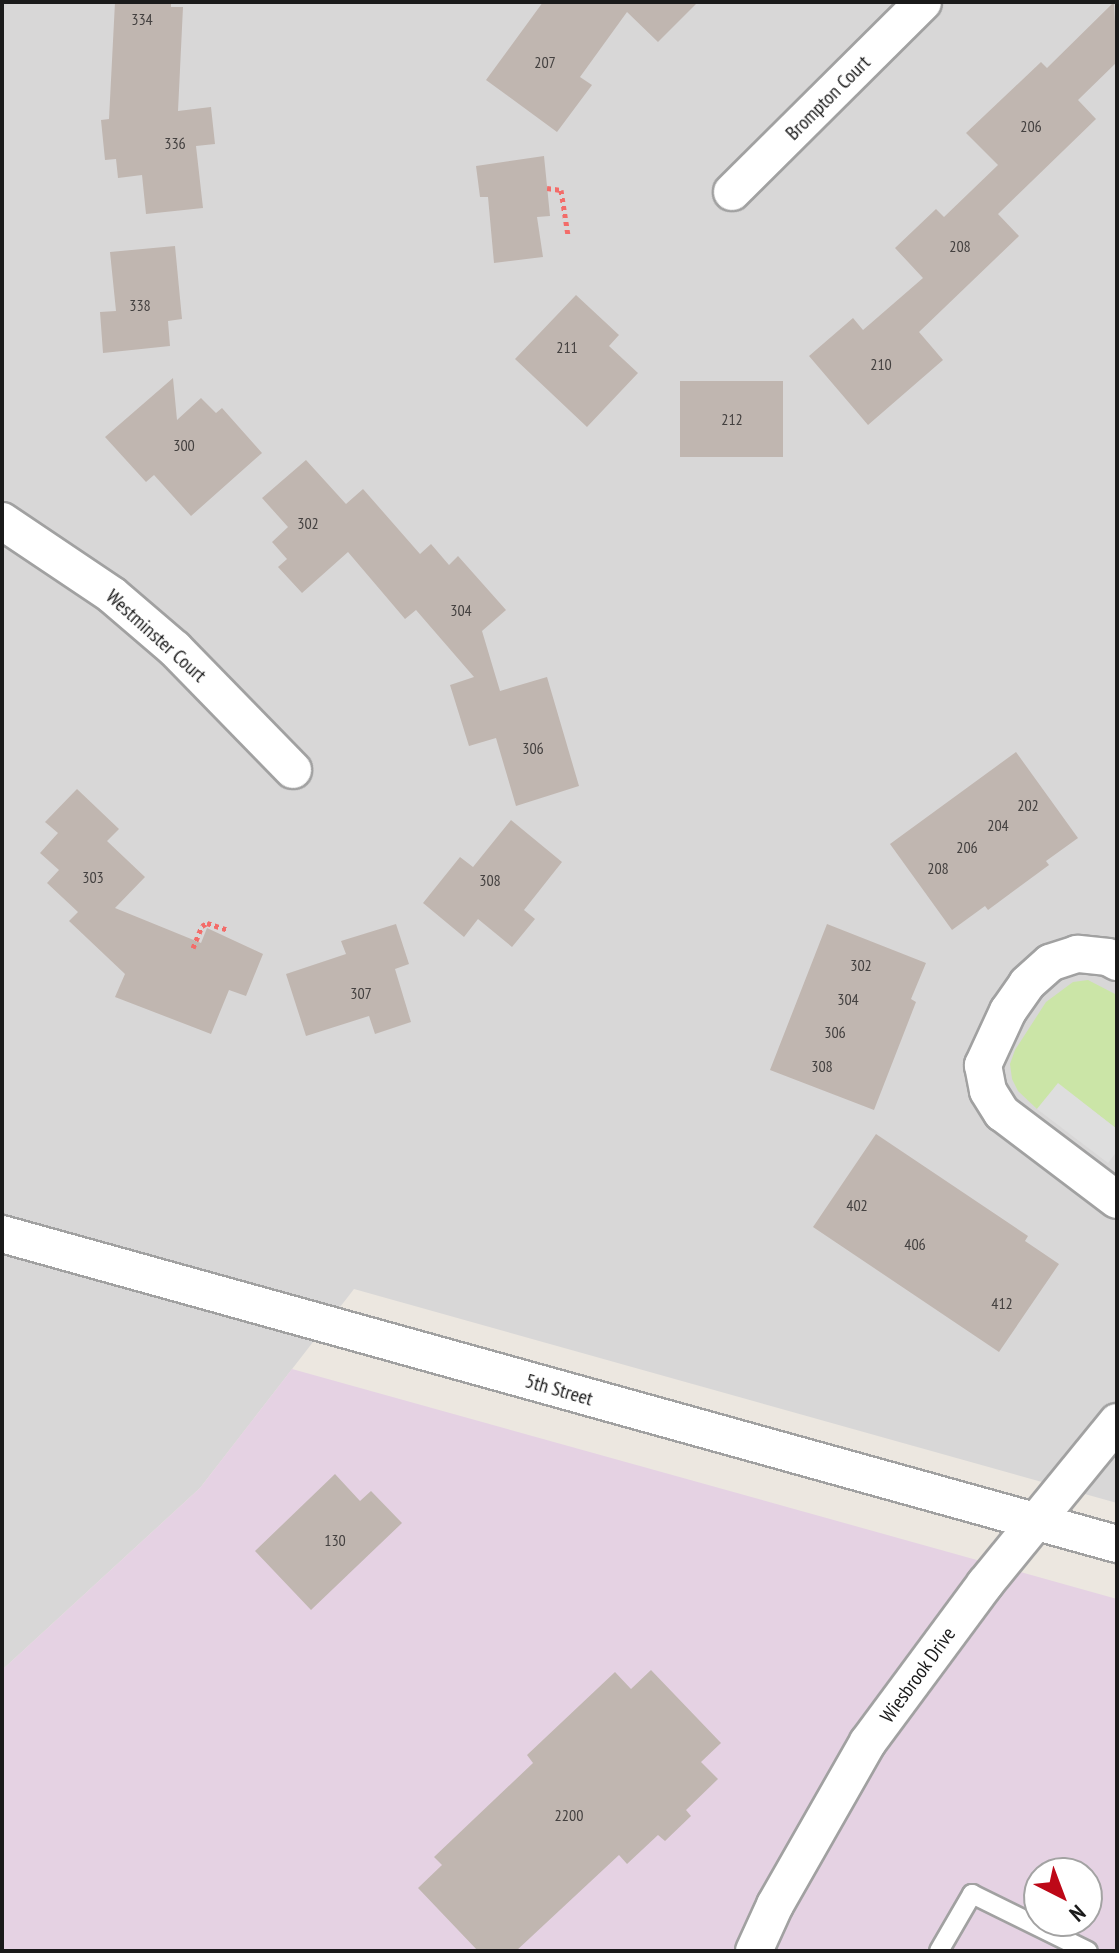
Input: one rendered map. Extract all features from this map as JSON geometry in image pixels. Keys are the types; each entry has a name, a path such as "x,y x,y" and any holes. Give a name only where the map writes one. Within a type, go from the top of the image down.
{"street":[{"name":"Brompton Court","path":"732,192 923,2"},
{"name":"Westminster Court","path":"2,521 112,595 154,631 293,770"},
{"path":"1117,962 1108,957 1077,954 1050,963 1027,984 1008,1011 983,1065 988,1091 1002,1113 1117,1200"},
{"name":"5th Street","path":"2,1234 1117,1544"},
{"name":"Wiesbrook Drive","path":"754,1951 775,1905 868,1742 985,1584 1117,1422"}],"lane":[{"path":"939,1951 972,1894 1088,1951"}],"path":[{"path":"547,188 561,190 568,235"},
{"path":"193,948 202,926 207,923 228,930"}],"shaded area":[{"path":"2,2 1117,2 1117,1503 354,1289 200,1488 2,1670"},
{"path":"1058,1083 1117,1129 1117,1151 1108,1163 1037,1109"},
{"path":"292,1369 1117,1599 1117,1951 2,1951 2,1670 200,1488"}],"green space":[{"path":"1088,980 1117,995 1117,1129 1058,1084 1037,1109 1018,1091 1012,1079 1010,1064 1015,1050 1046,1002 1073,982"}],"building":[{"path":"115,2 171,2 171,7 183,7 178,111 211,107 215,144 196,146 203,208 146,214 142,175 118,178 116,159 105,160 101,120 109,119"},
{"path":"543,2 698,2 658,42 627,12 580,77 592,85 557,132 486,80"},
{"path":"1114,2 1117,62 1078,100 1096,119 998,214 1019,236 919,332 943,360 868,425 809,356 853,318 863,330 923,278 895,248 936,209 944,217 998,165 966,133 1041,62 1047,68"},
{"path":"544,156 550,216 537,217 543,257 494,263 488,197 480,197 476,166"},
{"path":"175,246 182,319 168,321 170,346 103,353 100,312 116,311 110,252"},
{"path":"576,295 619,335 609,346 638,373 587,427 515,359"},
{"path":"173,378 177,420 201,398 216,413 222,408 262,453 191,516 154,475 146,482 105,437"},
{"path":"680,381 783,381 783,457 680,457"},
{"path":"306,460 346,504 363,489 420,554 431,544 449,565 458,556 506,610 482,631 500,691 547,677 579,786 516,806 496,738 469,746 450,685 474,677 416,610 405,619 348,552 302,593 278,567 287,559 272,542 288,527 262,498"},
{"path":"1016,752 1078,838 1046,861 1049,865 988,910 985,906 952,930 890,844"},
{"path":"77,789 119,829 107,841 145,877 115,908 201,943 207,928 263,954 246,996 229,990 211,1034 115,997 125,974 69,921 78,912 47,883 59,870 40,853 58,833 45,822"},
{"path":"511,820 562,862 524,910 535,919 512,947 478,919 464,937 423,903 460,857 473,867"},
{"path":"396,924 409,964 395,969 411,1022 375,1034 369,1016 306,1036 286,974 346,954 341,941"},
{"path":"827,924 926,963 911,999 916,1002 874,1110 770,1070"},
{"path":"876,1134 1028,1236 1025,1241 1059,1264 999,1352 813,1227"},
{"path":"335,1474 360,1501 371,1491 402,1523 311,1610 255,1551"},
{"path":"651,1670 721,1743 701,1762 718,1779 686,1810 691,1816 665,1841 658,1835 627,1864 619,1855 516,1951 478,1951 418,1888 442,1865 434,1857 533,1763 527,1755 615,1672 631,1689"}]}
